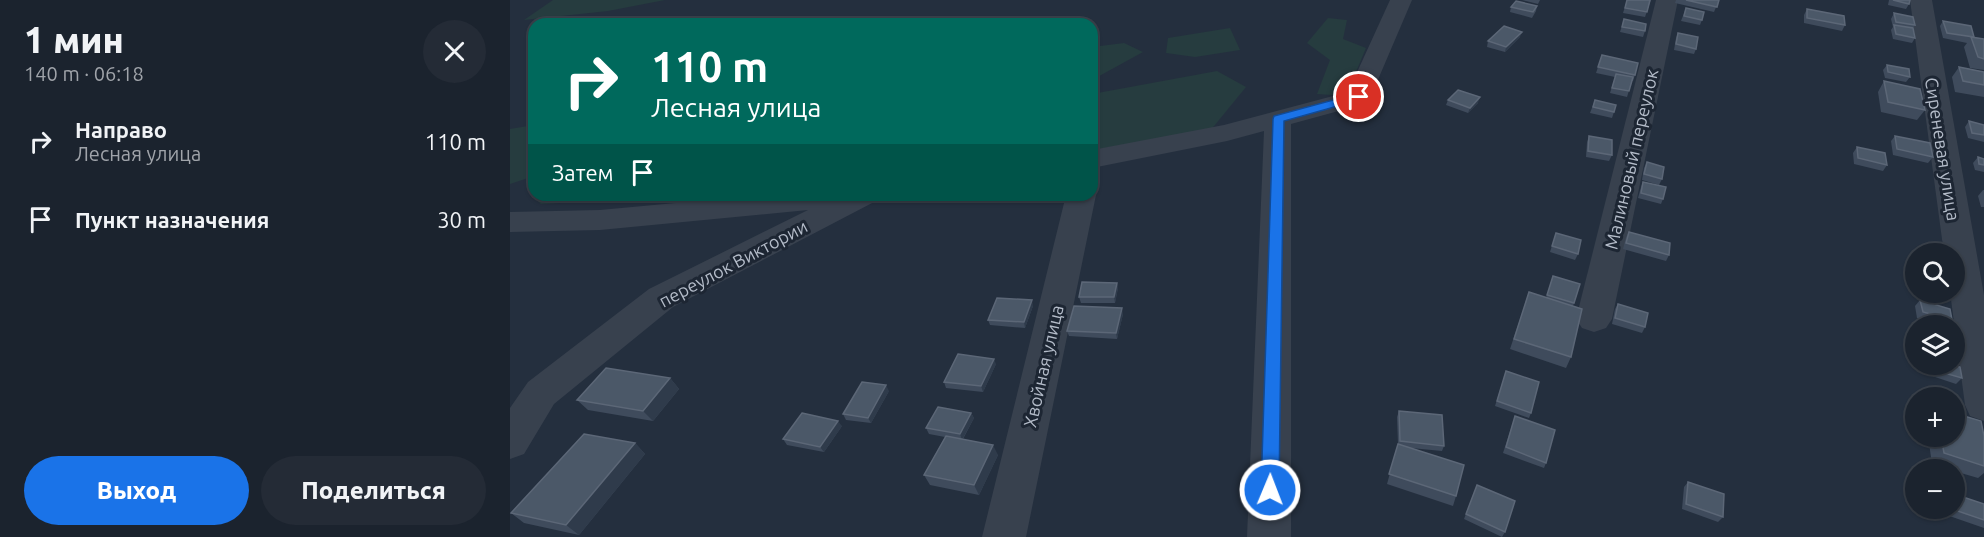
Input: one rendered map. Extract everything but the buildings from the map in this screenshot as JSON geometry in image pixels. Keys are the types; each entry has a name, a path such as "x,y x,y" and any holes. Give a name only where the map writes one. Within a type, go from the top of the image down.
{"street":[{"path":"1098,158 1227,132 1359,97 1401,0"},
{"name":"Малиновый переулок","path":"1594,319 1668,0"},
{"name":"Сиреневая улица","path":"1921,0 1984,405"},
{"path":"1269,537 1278,119"},
{"path":"510,222 600,220 800,201"},
{"name":"переулок Виктории","path":"510,442 542,393 661,298 851,201"},
{"name":"Хвойная улица","path":"1004,537 1080,201"}],"green space":[{"path":"553,0 665,0 608,11 524,20"},
{"path":"1328,18 1347,20 1343,39 1366,48 1346,96 1317,94 1330,60 1307,43"},
{"path":"1230,28 1240,50 1195,57 1166,53 1168,38"},
{"path":"1124,43 1143,52 1098,77 1098,46"},
{"path":"1217,71 1246,87 1210,131 1098,149 1098,93"},
{"path":"528,126 528,178 510,184 510,129"},
{"path":"538,201 597,201 541,204"}],"route":[{"path":"1270,490 1278,119 1359,97"}]}
